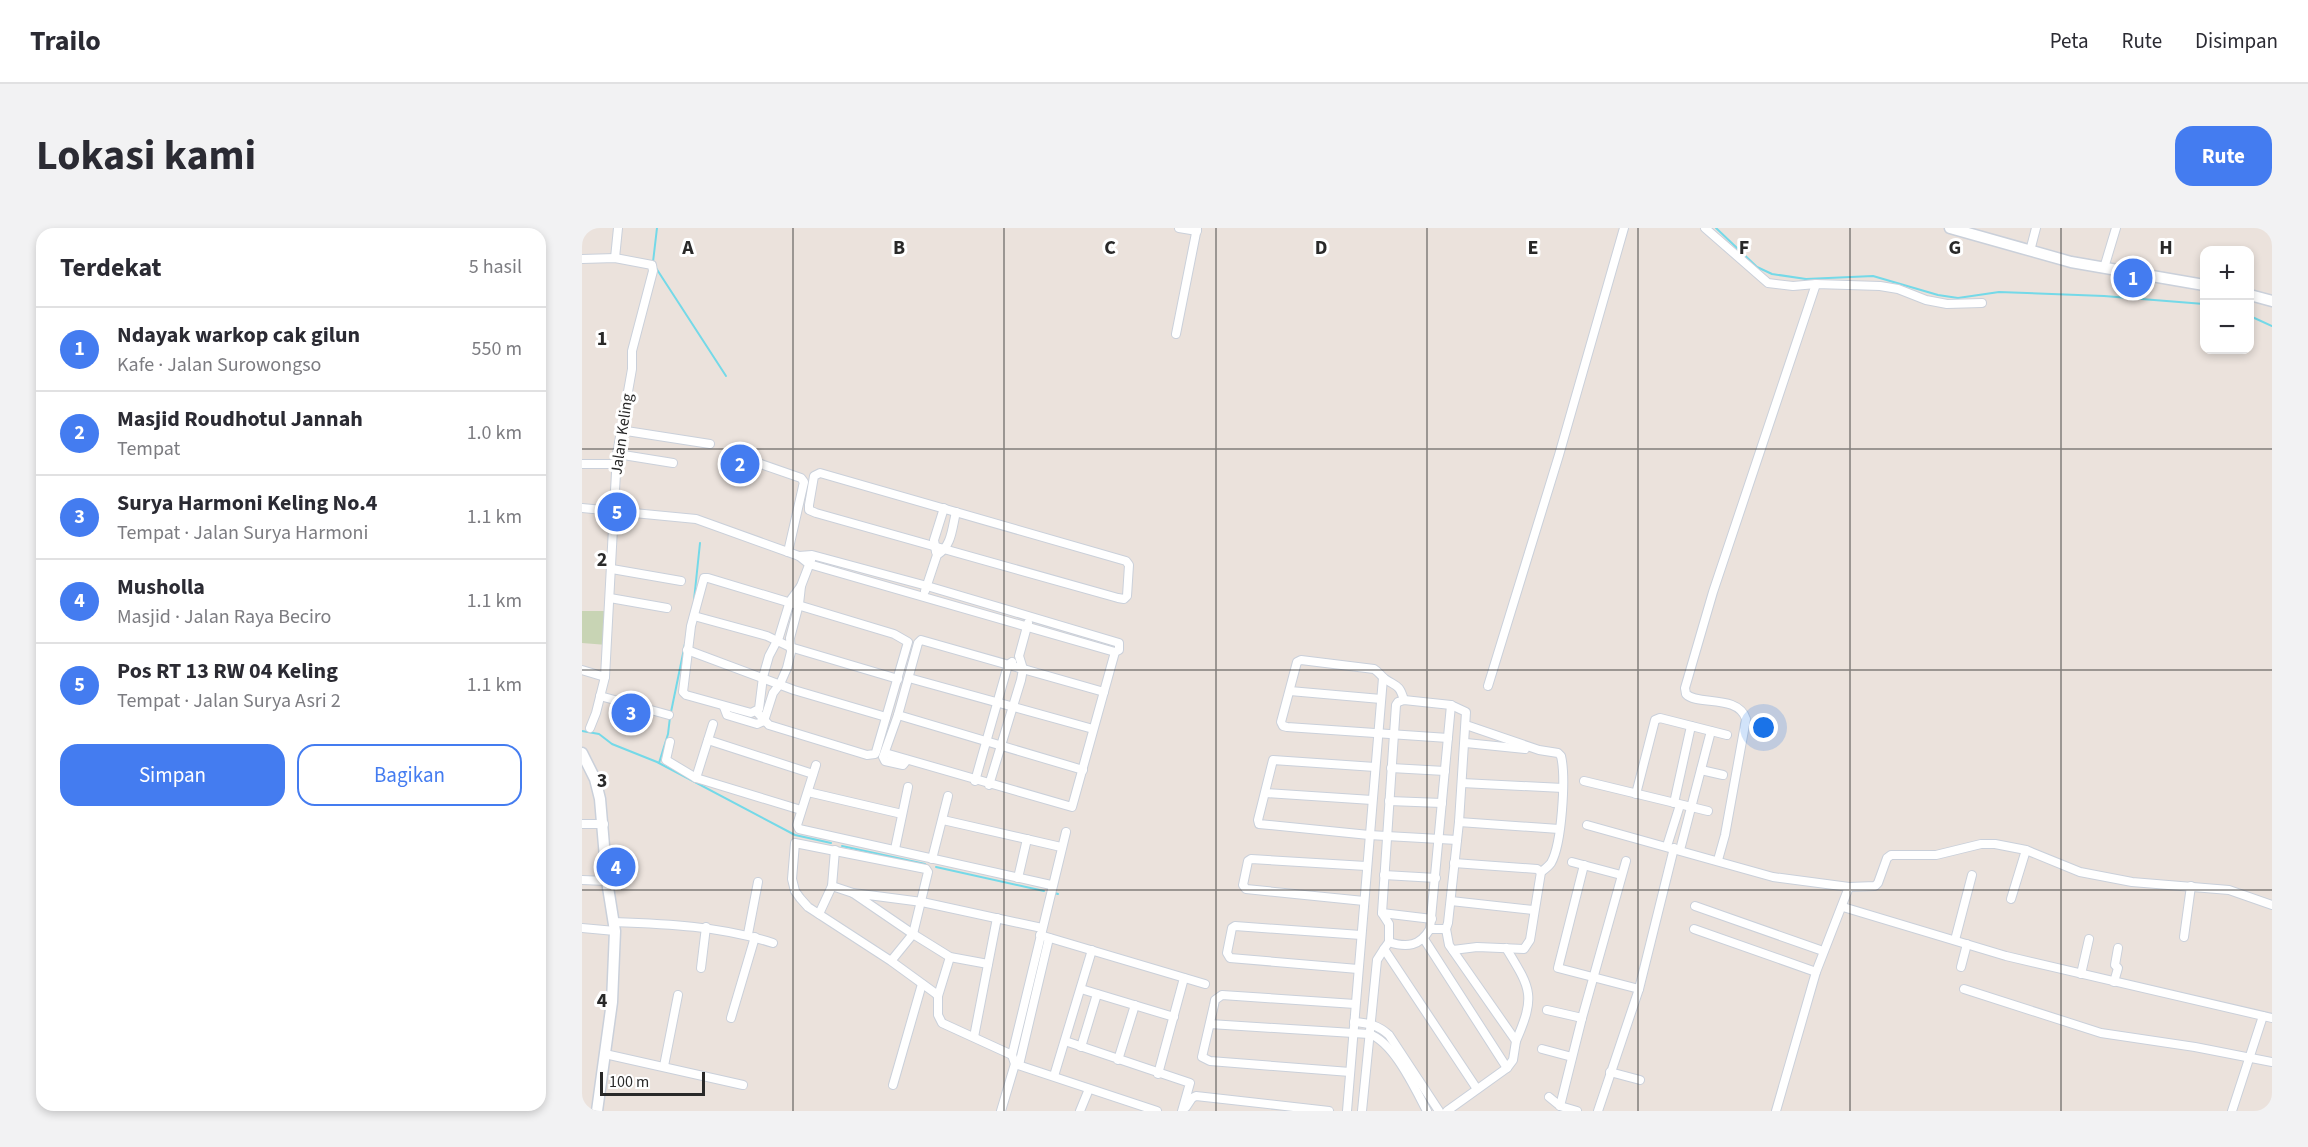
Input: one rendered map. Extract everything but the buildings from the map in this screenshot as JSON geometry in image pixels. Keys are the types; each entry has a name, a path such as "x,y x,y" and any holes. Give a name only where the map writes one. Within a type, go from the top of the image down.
{"street":[{"path":"582,259 615,258 618,228"},
{"path":"1176,334 1197,230 1179,228"},
{"path":"1488,686 1559,455 1623,228"},
{"path":"1705,228 1768,283 1815,287 1880,286 1947,304 1982,303"},
{"path":"1950,228 1979,232 2030,251 2104,268 2200,284"},
{"path":"2030,251 2036,228"},
{"path":"2104,268 2116,228"},
{"name":"Jalan Keling","path":"590,728 605,677 620,430 632,369 632,351 652,277 652,266 615,258"},
{"path":"1718,860 1725,835 1746,719 1744,713 1739,709 1720,701 1691,698 1686,694 1685,688 1713,592 1815,287"},
{"path":"2254,296 2272,301"},
{"path":"620,430 710,444"},
{"path":"617,454 673,464"},
{"path":"758,463 801,478 804,482 788,552"},
{"path":"582,464 617,464"},
{"path":"820,473 956,512 1126,561 1129,564 1127,596 1124,599 1118,598 939,551 809,510 814,476 820,473"},
{"path":"582,508 696,519 799,556 809,564 1114,652 1119,650 1120,646 1116,640 812,555 799,556"},
{"path":"939,551 944,508"},
{"path":"923,597 956,512"},
{"path":"756,711 769,725 871,755 876,752 909,645 906,639 794,603 703,579 687,650 683,692 686,695 752,713 759,708 763,677 769,656 794,603 812,555"},
{"path":"612,569 681,581"},
{"path":"610,598 667,608"},
{"path":"724,706 727,715 757,724 764,721 773,693 780,684 789,658 794,603"},
{"path":"694,616 768,636 790,647 898,679"},
{"path":"989,785 1023,669 1019,656 1030,617"},
{"path":"1104,692 921,640 918,643 884,760 903,765 907,760 1072,807 1083,770 1104,692 1114,652"},
{"path":"687,650 780,684 886,717"},
{"path":"975,781 1008,665 1019,656"},
{"path":"1404,700 1397,685 1383,678 1378,671 1301,660 1297,662 1281,722 1283,726 1448,738"},
{"path":"582,670 605,677"},
{"path":"909,678 1094,729"},
{"path":"1347,1111 1383,678"},
{"path":"1290,691 1381,699"},
{"path":"600,696 669,715"},
{"path":"1362,1111 1377,960 1387,946 1389,924 1382,914 1391,768 1398,702 1404,700 1451,705 1466,710 1466,743 1459,822 1446,929 1448,941 1453,950 1516,1041"},
{"path":"1387,946 1410,944 1424,939 1430,929 1451,705"},
{"path":"898,715 1083,770"},
{"path":"1635,794 1652,722 1660,718 1727,735"},
{"path":"696,778 713,724"},
{"path":"1466,725 1539,750"},
{"path":"1674,848 1677,804 1691,726"},
{"path":"1598,1111 1640,989 1674,848 1691,807 1711,731"},
{"path":"708,740 814,770 801,810 798,829 1051,885"},
{"path":"670,742 666,760 696,778 801,810"},
{"path":"1466,743 1539,750 1558,753 1561,756 1563,788 1559,829 1553,860 1540,872"},
{"path":"582,753 595,779 604,824 614,926 612,1002 597,1111"},
{"path":"1374,767 1276,759 1272,763 1258,820 1261,825 1457,840"},
{"path":"1391,768 1445,771"},
{"path":"1701,770 1723,775"},
{"path":"1584,781 1708,811"},
{"path":"1462,783 1563,788"},
{"path":"895,849 908,787"},
{"path":"808,792 902,814"},
{"path":"1266,793 1372,800"},
{"path":"932,859 948,796"},
{"path":"1389,801 1442,803"},
{"path":"943,820 1061,847"},
{"path":"1459,822 1559,829"},
{"path":"582,824 604,824"},
{"path":"1587,825 1773,877 1850,887 1875,886 1887,858 1891,855 1936,855 1981,844 1995,843 2026,850 2080,872 2132,882 2229,890 2272,905"},
{"path":"1001,1111 1017,1065 1044,934 1051,885 1066,832"},
{"path":"1018,878 1027,839"},
{"path":"891,961 913,934 928,872 926,868 797,842 792,879 795,891 808,907 891,961 938,996"},
{"path":"819,914 832,886 835,850"},
{"path":"2011,899 2026,850"},
{"path":"1364,901 1246,889 1243,885 1248,861 1251,859 1366,866"},
{"path":"1560,1106 1581,1018 1626,861"},
{"path":"1572,862 1621,875"},
{"path":"1454,863 1537,869 1540,872"},
{"path":"1584,865 1557,968 1640,989"},
{"path":"1453,950 1466,948 1524,949 1527,947 1530,940 1533,910 1537,905 1540,872"},
{"path":"1384,875 1436,878"},
{"path":"1955,940 1972,875"},
{"path":"582,880 608,881"},
{"path":"731,1018 752,936 758,882"},
{"path":"832,886 854,893 922,902 998,918 1092,950 1205,984"},
{"path":"2184,937 2190,886"},
{"path":"1776,1111 1816,972 1850,887"},
{"path":"854,893 950,957 988,964"},
{"path":"1451,901 1533,910"},
{"path":"1695,906 1823,951"},
{"path":"1843,907 1967,944 2081,974 2268,1017 2250,1056 2232,1111"},
{"path":"1382,914 1432,919"},
{"path":"974,1037 998,918"},
{"path":"1358,969 1230,958 1227,953 1232,928 1235,926 1361,935"},
{"path":"701,968 706,927"},
{"path":"582,928 706,927 752,936 773,943"},
{"path":"1430,929 1446,929"},
{"path":"1694,929 1816,972"},
{"path":"1012,1055 1044,934"},
{"path":"1424,939 1507,1068"},
{"path":"2081,974 2090,939"},
{"path":"1961,967 1967,944"},
{"path":"1387,946 1477,1089"},
{"path":"1447,1111 1507,1068 1513,1060 1516,1041 1528,1009 1528,990 1527,982 1506,948"},
{"path":"2114,982 2118,967 2115,965 2118,948"},
{"path":"1054,1076 1092,950"},
{"path":"950,957 938,996 938,1015 942,1023 1012,1055 1017,1065 1157,1111"},
{"path":"1158,1074 1184,978"},
{"path":"893,1085 922,984"},
{"path":"1081,989 1173,1017"},
{"path":"1964,989 2100,1033 2250,1056 2272,1062"},
{"path":"1081,1047 1097,994"},
{"path":"1350,1072 1206,1060 1202,1057 1215,1000 1226,994 1355,1004"},
{"path":"664,1066 678,995"},
{"path":"1118,1060 1135,1005"},
{"path":"1547,1011 1581,1018"},
{"path":"1354,1022 1370,1023 1382,1028 1389,1035 1439,1111"},
{"path":"1210,1024 1369,1034 1377,1037 1394,1056 1427,1111"},
{"path":"1065,1041 1190,1083 1184,1111"},
{"path":"1542,1050 1572,1057"},
{"path":"605,1054 743,1085"},
{"path":"1611,1072 1640,1080"},
{"path":"1080,1111 1089,1089"},
{"path":"1184,1111 1187,1104 1196,1096 1329,1111"},
{"path":"1548,1097 1560,1106 1577,1111"}],"green space":[{"path":"582,611 609,611 607,645 582,643"}],"waterway":[{"path":"653,262 657,228"},
{"path":"1716,228 1757,267 1772,274 1806,279 1873,276 1938,295 1958,298 1999,292 2104,296 2200,304"},
{"path":"656,268 726,376"},
{"path":"2254,318 2272,326"},
{"path":"694,600 700,543"},
{"path":"671,712 685,644"},
{"path":"659,763 668,734 670,717"},
{"path":"582,731 599,734 612,744 657,762 795,835 831,843"},
{"path":"842,846 925,864"},
{"path":"936,867 1044,891"}],"place":[{"name":"Ndayak warkop cak gilun","path":"2133,278"},
{"name":"Masjid Roudhotul Jannah","path":"740,464"},
{"name":"Pos RT 13 RW 04 Keling","path":"617,512"},
{"name":"Surya Harmoni Keling No.4","path":"631,713"},
{"name":"Musholla","path":"616,867"}]}
